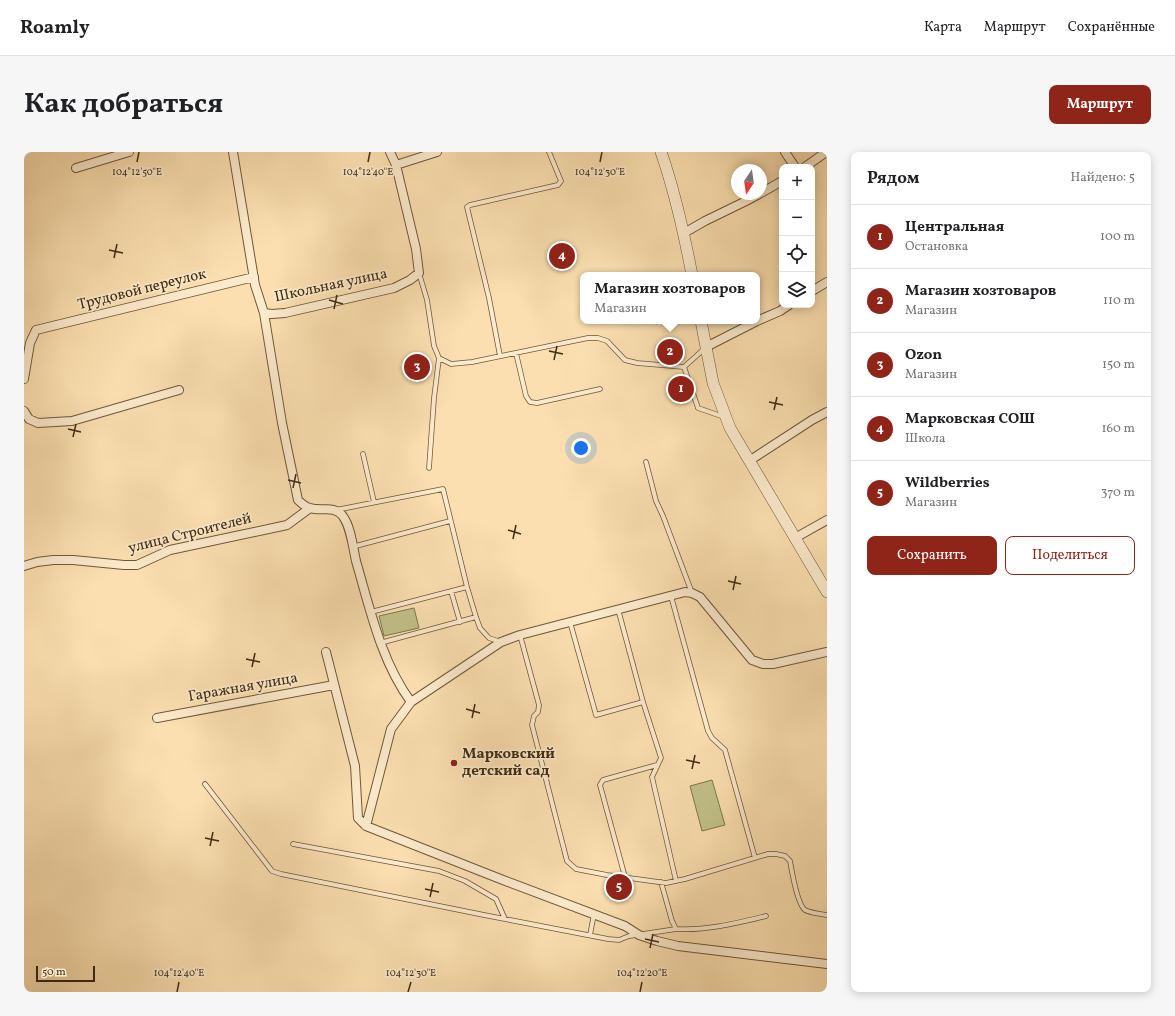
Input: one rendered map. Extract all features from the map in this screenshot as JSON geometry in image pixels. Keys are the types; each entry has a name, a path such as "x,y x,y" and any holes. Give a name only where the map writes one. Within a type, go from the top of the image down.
{"street":[{"path":"76,168 129,152"},
{"path":"233,152 255,285 264,313 282,423 298,500 310,508 335,510 342,516 348,527 352,547 380,643 402,690 412,702"},
{"path":"390,152 396,165 416,249 419,273"},
{"path":"396,165 437,152"},
{"path":"661,152 684,233 691,272"},
{"path":"785,152 793,164"},
{"path":"809,164 826,152"},
{"path":"767,189 779,183"},
{"path":"684,233 748,200"},
{"name":"Школьная улица","path":"264,313 285,313 394,288 410,280 419,273"},
{"name":"Трудовой переулок","path":"24,379 30,343 36,330 254,276"},
{"path":"815,289 827,282"},
{"path":"760,320 784,308"},
{"path":"702,324 713,383 730,428 827,592"},
{"path":"706,347 749,324"},
{"path":"24,411 29,419 38,423 72,421 179,390"},
{"path":"749,461 812,420 827,412"},
{"name":"улица Строителей","path":"24,566 37,562 53,560 137,565 170,550 287,525 310,508"},
{"path":"795,538 827,520"},
{"path":"366,826 391,729 412,702 501,642 520,635 685,592 700,597 752,660 763,664 773,664 827,652"},
{"path":"326,652 355,766 358,818 366,826 625,926 639,935 657,941 678,946 827,964"},
{"name":"Гаражная улица","path":"157,718 334,685"}],"lane":[{"path":"500,356 489,298 467,207 470,205 558,185 561,181 549,152"},
{"path":"419,273 427,300 434,346 439,358 434,398 429,468"},
{"path":"439,358 450,364 472,362 588,338 598,338 607,341 625,360 637,363 684,367 706,347"},
{"path":"516,353 526,396 530,402 537,403 600,389"},
{"path":"684,367 698,408 725,417"},
{"path":"363,454 374,502"},
{"path":"646,462 656,501 692,594"},
{"path":"335,510 443,489 476,618 480,628 489,638 501,642"},
{"path":"352,547 450,521"},
{"path":"371,612 467,586"},
{"path":"451,591 460,622"},
{"path":"671,596 708,731 712,738 725,750 755,858"},
{"path":"618,609 643,702 661,758 652,777 676,881"},
{"path":"380,643 476,618"},
{"path":"570,622 596,715 643,702"},
{"path":"520,635 539,705 538,712 534,716 532,725 567,861 576,868 666,883 685,879 755,858 776,854 785,856 790,861 799,902 803,909 827,916"},
{"path":"625,877 600,785 603,780 657,765"},
{"path":"205,784 272,871 281,874 505,919 619,940 629,936 676,929 688,930 723,925 766,916"},
{"path":"293,844 439,871 465,881 496,899 505,919"},
{"path":"661,882 672,921 676,929"},
{"path":"590,935 594,914"}],"shaded area":[{"path":"414,608 419,628 384,636 379,616"},
{"path":"712,780 725,825 702,831 690,786"}],"place":[{"name":"Марковская СОШ","path":"562,256"},
{"name":"Магазин хозтоваров","path":"670,352"},
{"name":"Ozon","path":"417,367"},
{"name":"Центральная","path":"681,389"},
{"name":"Марковский детский сад","path":"454,763"},
{"name":"Wildberries","path":"619,887"}]}
